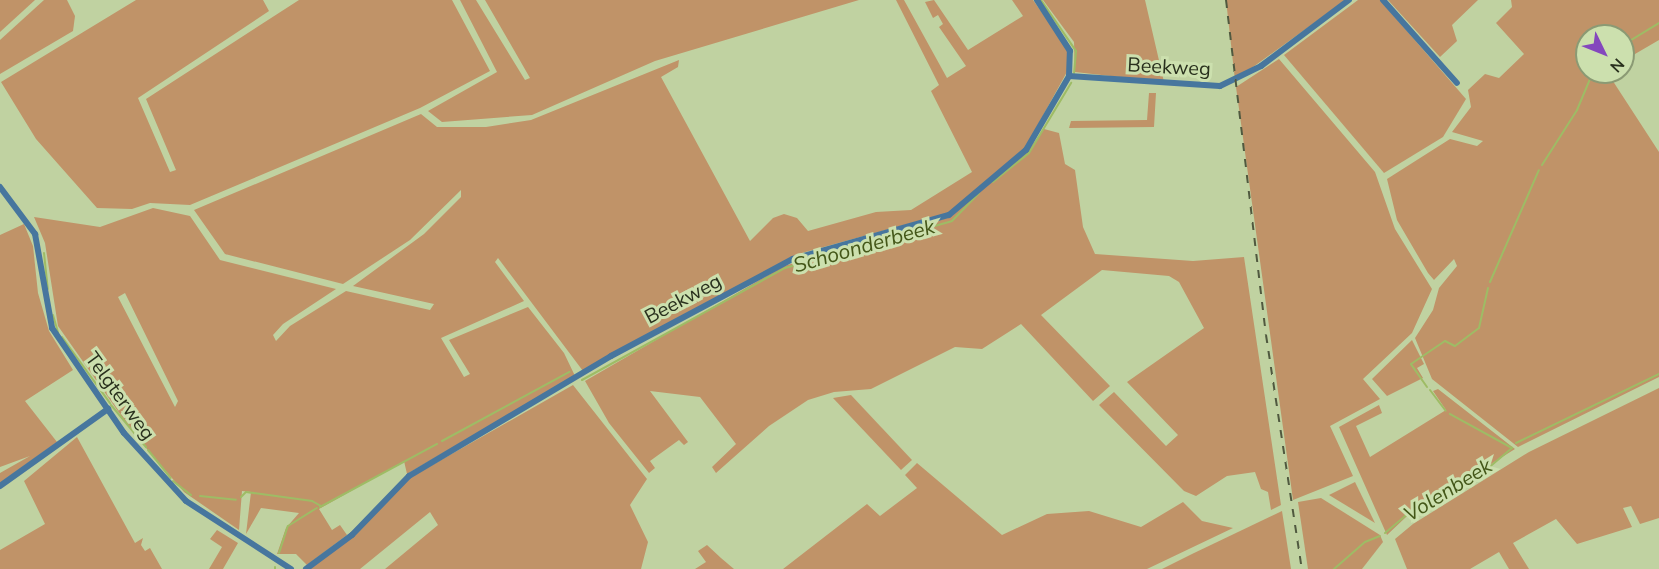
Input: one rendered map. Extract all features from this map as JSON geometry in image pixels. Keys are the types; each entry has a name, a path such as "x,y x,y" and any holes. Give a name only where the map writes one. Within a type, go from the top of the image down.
{"street":[{"path":"1037,0 1070,51 1070,76"},
{"name":"Beekweg","path":"306,569 352,535 408,476 611,356 793,259 949,215 1026,150 1070,76 1220,86 1261,66 1349,0"},
{"path":"1383,0 1458,83"},
{"name":"Telgterweg","path":"0,187 35,234 52,328 108,409 186,501 291,569"},
{"path":"0,486 108,409"}],"shaded area":[{"path":"0,0 35,0 0,32"},
{"path":"44,0 67,0 75,16 73,31 0,74 0,40"},
{"path":"136,0 263,0 269,11 138,98 170,172 176,170 146,99 299,0 452,0 490,71 420,108 190,205 150,203 132,209 97,208 36,139 1,82"},
{"path":"460,0 476,0 525,80 530,78 485,0 859,0 655,61 532,115 442,122 428,111 497,72"},
{"path":"896,0 904,0 947,78 966,66 939,27 943,24 938,15 933,18 925,2 934,0 968,50 1023,16 1012,0 1033,0 1067,48 1068,70 1024,150 948,213 798,254 583,371 498,258 495,262 524,301 441,338 464,377 470,374 449,340 528,307 564,353 575,376 407,474 404,461 319,509 332,530 340,525 347,535 307,565 296,554 277,554 286,528 299,513 261,508 246,534 251,492 242,491 239,530 184,492 134,434 58,326 45,243 34,217 100,227 153,208 190,216 220,260 336,289 283,324 273,335 276,341 290,326 346,291 430,310 434,304 353,286 424,234 461,197 461,190 410,240 343,284 225,254 194,210 421,114 437,127 486,127 531,120 679,60 678,67 661,77 750,241 773,218 784,214 797,218 808,231 876,212 911,210 972,172 931,91 939,85","holes":["125,293 178,401 175,407 118,297"]},
{"path":"1043,0 1145,0 1164,82 1075,72 1074,42"},
{"path":"1226,0 1346,0 1235,80"},
{"path":"1358,0 1380,0 1466,99 1443,137 1384,173 1284,55"},
{"path":"1388,0 1478,0 1452,25 1457,41 1440,57"},
{"path":"1511,0 1659,0 1659,40 1635,54 1635,24 1575,24 1575,84 1615,84 1659,152 1659,377 1518,447 1432,379 1415,338 1433,310 1439,288 1457,266 1454,259 1434,280 1428,273 1397,220 1387,179 1450,139 1477,146 1483,141 1452,132 1471,107 1468,90 1485,74 1499,78 1524,54 1496,23 1512,7"},
{"path":"1279,59 1375,172 1395,229 1432,289 1412,333 1363,379 1380,399 1330,426 1353,476 1293,500 1236,87"},
{"path":"1149,93 1156,93 1154,127 1069,128 1071,121 1147,120"},
{"path":"1044,129 1059,133 1065,164 1075,170 1083,227 1095,254 1193,261 1244,257 1281,505 1271,510 1268,492 1261,489 1255,472 1227,476 1196,496 1184,491 1099,405 1114,392 1166,446 1178,435 1127,382 1204,328 1179,282 1169,276 1102,270 1041,315 1110,386 1093,401 1021,324 982,349 955,347 871,389 834,392 808,400 769,426 716,473 712,467 736,444 700,397 650,391 688,442 684,445 679,440 650,461 655,468 649,473 609,423 585,381 784,266 950,217 1027,152"},
{"path":"24,224 33,246 38,293 49,331 73,370 25,401 57,442 0,483 0,473 30,456 0,467 0,235"},
{"path":"1412,340 1424,364 1417,368 1423,378 1387,396 1372,379"},
{"path":"573,385 647,479 630,505 648,542 641,569 385,569 438,525 430,512 360,569 310,569 413,476"},
{"path":"1659,388 1659,518 1640,524 1631,506 1623,508 1632,527 1577,544 1556,519 1513,543 1529,569 1509,569 1499,552 1470,569 1407,569 1395,539 1413,524 1529,452"},
{"path":"1438,389 1515,449 1406,517 1387,535 1339,427 1379,405 1382,413 1356,426 1370,457 1446,410 1433,391"},
{"path":"851,395 912,460 901,470 833,398"},
{"path":"77,437 135,543 143,538 141,545 145,551 150,548 162,569 0,569 0,550 45,524 24,481"},
{"path":"917,463 1002,535 1047,514 1089,511 1141,527 1183,502 1202,521 1233,528 1147,569 783,569 867,504 880,516 917,488 905,475"},
{"path":"1355,482 1375,523 1329,495"},
{"path":"1321,498 1380,535 1383,542 1362,569 1308,569 1298,502"},
{"path":"1282,511 1291,569 1162,569 1192,554"},
{"path":"217,530 238,543 223,569 209,569 222,547 210,539"},
{"path":"707,545 734,569 695,569 706,562 698,551"}],"waterway":[{"name":"Schoonderbeek","path":"1041,0 1076,51 1074,73"},
{"name":"Volenbeek","path":"1635,38 1659,23"},
{"name":"Schoonderbeek","path":"993,182 1029,153 1071,83"},
{"name":"Volenbeek","path":"1542,165 1577,110 1588,84"},
{"name":"Volenbeek","path":"1490,282 1539,170"},
{"name":"Schoonderbeek","path":"582,380 785,268 952,221 979,193"},
{"path":"44,253 48,289"},
{"name":"Volenbeek","path":"1427,387 1411,364 1445,341 1455,346 1479,328 1488,288"},
{"path":"53,315 58,332"},
{"path":"62,337 110,403"},
{"name":"Schoonderbeek","path":"442,441 569,372"},
{"path":"1516,443 1659,374"},
{"name":"Volenbeek","path":"1430,390 1446,411"},
{"path":"111,405 146,447"},
{"name":"Volenbeek","path":"1385,533 1405,516 1474,480 1512,448 1450,414"},
{"name":"Schoonderbeek","path":"320,507 437,444"},
{"path":"148,450 171,478"},
{"path":"173,481 191,495"},
{"path":"241,497 246,492 312,501 321,506"},
{"path":"200,496 236,500"},
{"name":"Schoonderbeek","path":"279,553 288,526 317,508"},
{"name":"Volenbeek","path":"1334,569 1365,542 1380,536"}],"railway":[{"path":"1226,0 1266,335 1302,569"}]}
